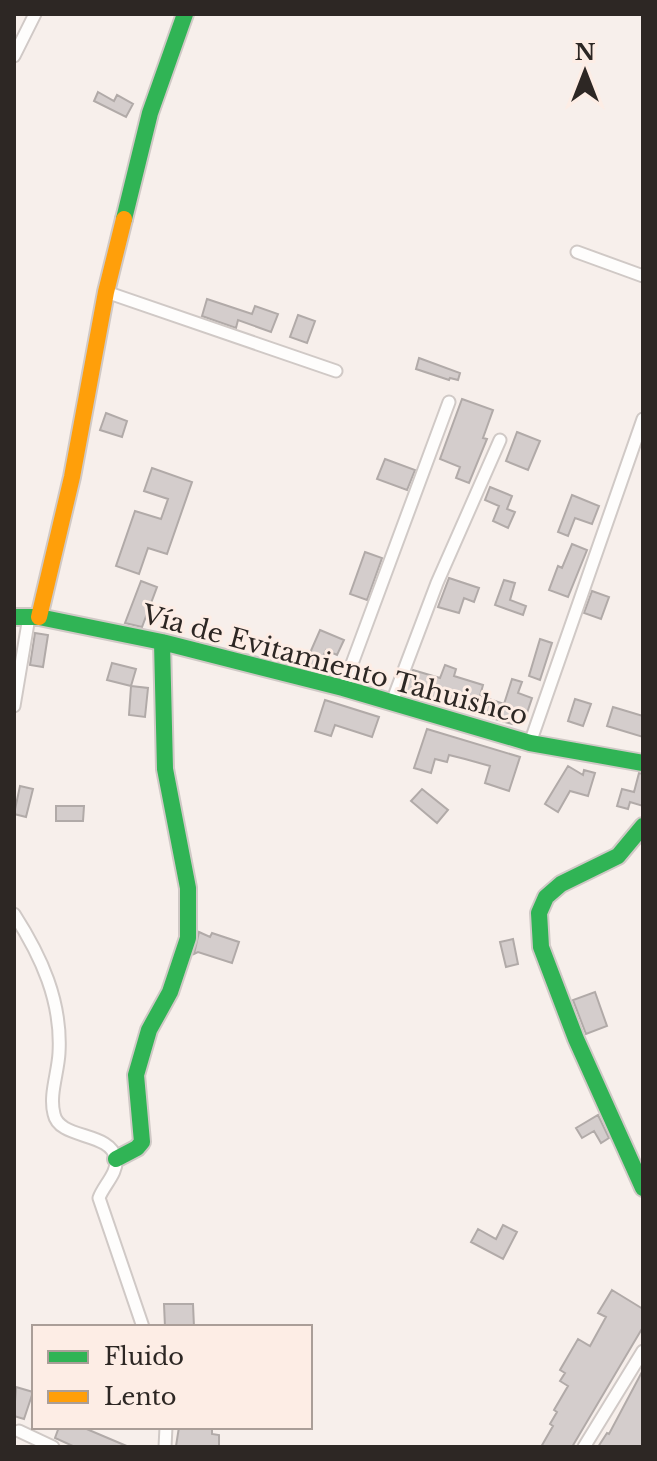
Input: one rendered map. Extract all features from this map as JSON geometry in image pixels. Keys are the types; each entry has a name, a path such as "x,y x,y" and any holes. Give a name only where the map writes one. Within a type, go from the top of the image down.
{"street":[{"path":"14,56 35,14"},
{"path":"14,706 27,617 72,477 106,292 150,113 185,14"},
{"path":"577,252 643,276"},
{"path":"106,292 336,371"},
{"path":"343,688 449,402"},
{"path":"530,743 643,419"},
{"path":"392,702 437,583 500,440"},
{"name":"Vía de Evitamiento Tahuishco","path":"27,617 162,642 343,688 530,743 643,763"},
{"path":"116,1159 142,1142 136,1075 149,1030 170,992 188,938 188,888 165,769 162,642"},
{"path":"643,826 618,856 561,884 546,897 539,913 541,947 576,1039 643,1188"},
{"path":"14,914 38,953 57,1008 59,1052 52,1106 54,1119 63,1127 109,1147 116,1159 113,1174 99,1198 142,1325"},
{"path":"584,1447 643,1351"},
{"path":"19,1431 53,1447"}],"building":[{"path":"98,92 114,101 117,95 133,104 126,117 94,101"},
{"path":"207,299 252,314 255,306 278,314 271,332 238,320 236,328 202,316"},
{"path":"298,315 315,321 307,343 290,337"},
{"path":"419,358 460,373 458,380 416,369"},
{"path":"462,399 493,410 483,438 487,439 469,483 456,478 460,467 440,459"},
{"path":"106,413 127,421 122,437 100,430"},
{"path":"517,432 540,441 528,470 506,461"},
{"path":"385,459 415,470 407,490 377,479"},
{"path":"152,468 192,482 167,554 148,548 139,574 116,566 135,511 161,519 168,499 144,491"},
{"path":"490,487 512,496 507,509 515,512 508,528 493,521 499,506 485,500"},
{"path":"572,495 599,506 592,524 575,518 568,536 558,532"},
{"path":"572,544 587,550 568,597 549,590 558,566 562,568"},
{"path":"365,552 382,558 367,600 350,594"},
{"path":"449,578 479,588 474,602 464,598 459,613 438,607"},
{"path":"504,580 515,583 510,600 526,606 523,615 495,605"},
{"path":"141,581 157,587 142,627 125,623"},
{"path":"592,591 609,597 601,619 584,613"},
{"path":"320,630 344,640 337,655 326,650 318,668 306,662"},
{"path":"35,633 48,635 43,667 30,665"},
{"path":"540,639 552,643 540,680 529,676"},
{"path":"112,663 136,669 131,686 107,680"},
{"path":"445,665 456,669 454,676 483,685 480,696 504,704 512,679 522,682 518,693 532,698 527,713 517,709 512,724 405,692 413,670 440,678"},
{"path":"131,686 148,688 145,717 129,715"},
{"path":"575,699 591,704 583,726 568,721"},
{"path":"325,700 379,717 372,737 335,725 331,736 315,731"},
{"path":"613,707 643,716 643,737 607,726"},
{"path":"427,729 520,757 509,791 485,783 490,766 449,755 447,762 435,759 431,773 414,768"},
{"path":"568,766 583,775 584,770 595,773 588,796 570,791 558,812 545,804"},
{"path":"639,773 643,774 643,806 630,802 628,809 617,806 622,789 634,792"},
{"path":"20,786 33,789 26,817 14,814"},
{"path":"422,789 448,810 437,823 411,801"},
{"path":"56,806 84,806 83,821 56,821"},
{"path":"199,932 239,942 232,963 198,952 194,954"},
{"path":"513,939 518,964 506,967 500,942"},
{"path":"595,992 607,1026 586,1034 573,1000"},
{"path":"598,1115 609,1138 601,1143 594,1131 582,1138 576,1128"},
{"path":"503,1225 517,1232 503,1259 471,1242 478,1229 496,1239"},
{"path":"612,1290 643,1309 643,1327 572,1447 541,1447 553,1426 550,1424 557,1412 554,1410 568,1386 560,1381 565,1373 560,1370 578,1339 590,1346 606,1317 598,1313"},
{"path":"164,1304 193,1304 194,1325 165,1325"},
{"path":"643,1370 643,1447 598,1447 609,1434"},
{"path":"16,1387 32,1392 24,1419 14,1416"},
{"path":"58,1429 87,1429 129,1447 75,1447 55,1438"},
{"path":"179,1429 212,1429 212,1434 219,1435 219,1447 176,1446"}],"traffic: fast":[{"path":"124,219 150,113 185,14"},
{"path":"14,617 39,617 162,642 343,688 530,743 643,763"},
{"path":"116,1159 142,1142 136,1075 149,1030 170,992 188,938 188,888 165,769 162,642"},
{"path":"643,826 618,856 561,884 546,897 539,913 541,947 576,1039 643,1188"}],"traffic: slow":[{"path":"39,617 72,477 106,292 124,219"}]}
